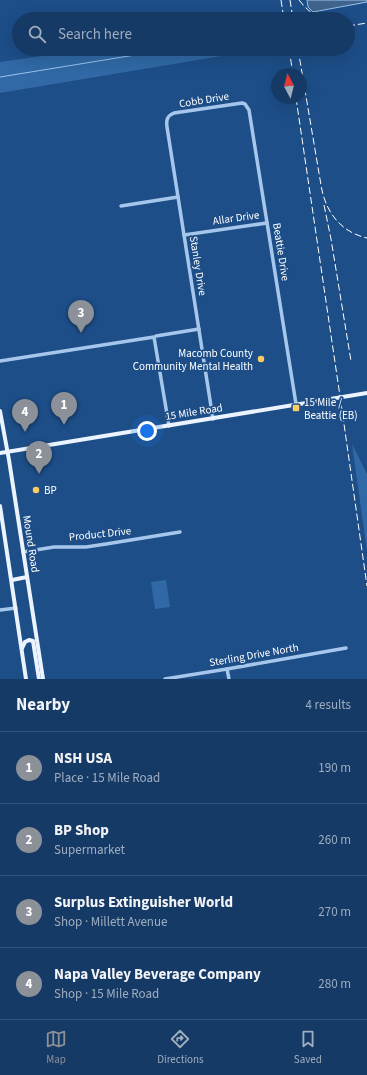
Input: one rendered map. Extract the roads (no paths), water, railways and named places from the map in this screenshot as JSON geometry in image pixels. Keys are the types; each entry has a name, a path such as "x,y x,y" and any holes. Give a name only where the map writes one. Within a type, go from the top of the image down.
{"main road":[{"name":"15 Mile Road","path":"0,454 367,393"},
{"name":"Mound Road","path":"0,411 8,452 43,679"},
{"path":"0,429 5,438"},
{"path":"0,506 26,679"},
{"path":"12,580 27,577"},
{"path":"22,649 25,642 29,640 32,641 39,679"}],"street":[{"name":"Cobb Drive","path":"168,117 174,113 240,103 245,104"},
{"name":"Beattie Drive","path":"245,104 250,113 296,404"},
{"name":"Stanley Drive","path":"168,117 166,121 213,419"},
{"path":"121,206 178,198"},
{"name":"Allar Drive","path":"184,235 268,222"},
{"path":"0,362 199,329"},
{"path":"155,337 169,426"},
{"name":"Product Drive","path":"23,552 54,547 86,547 180,532"},
{"path":"0,543 6,542"},
{"path":"0,610 16,608"},
{"name":"Sterling Drive North","path":"165,679 346,648"},
{"path":"228,669 229,679"}],"waterway":[{"path":"0,77 129,56"}],"railway":[{"path":"281,0 283,12"},
{"path":"290,0 292,12"},
{"path":"299,0 310,12"},
{"path":"355,25 367,23"},
{"path":"290,56 292,68"},
{"path":"299,56 321,185 326,203 335,219 349,231 367,238"},
{"path":"297,104 367,586"},
{"path":"324,205 351,361"}],"place":[{"name":"Surplus Extinguisher World","path":"81,333"},
{"name":"Macomb County Community Mental Health","path":"261,359"},
{"name":"15 Mile / Beattie (EB)","path":"296,408"},
{"name":"NSH USA","path":"64,425"},
{"name":"Napa Valley Beverage Company","path":"25,432"},
{"name":"BP Shop","path":"39,474"},
{"name":"BP","path":"36,490"}]}
